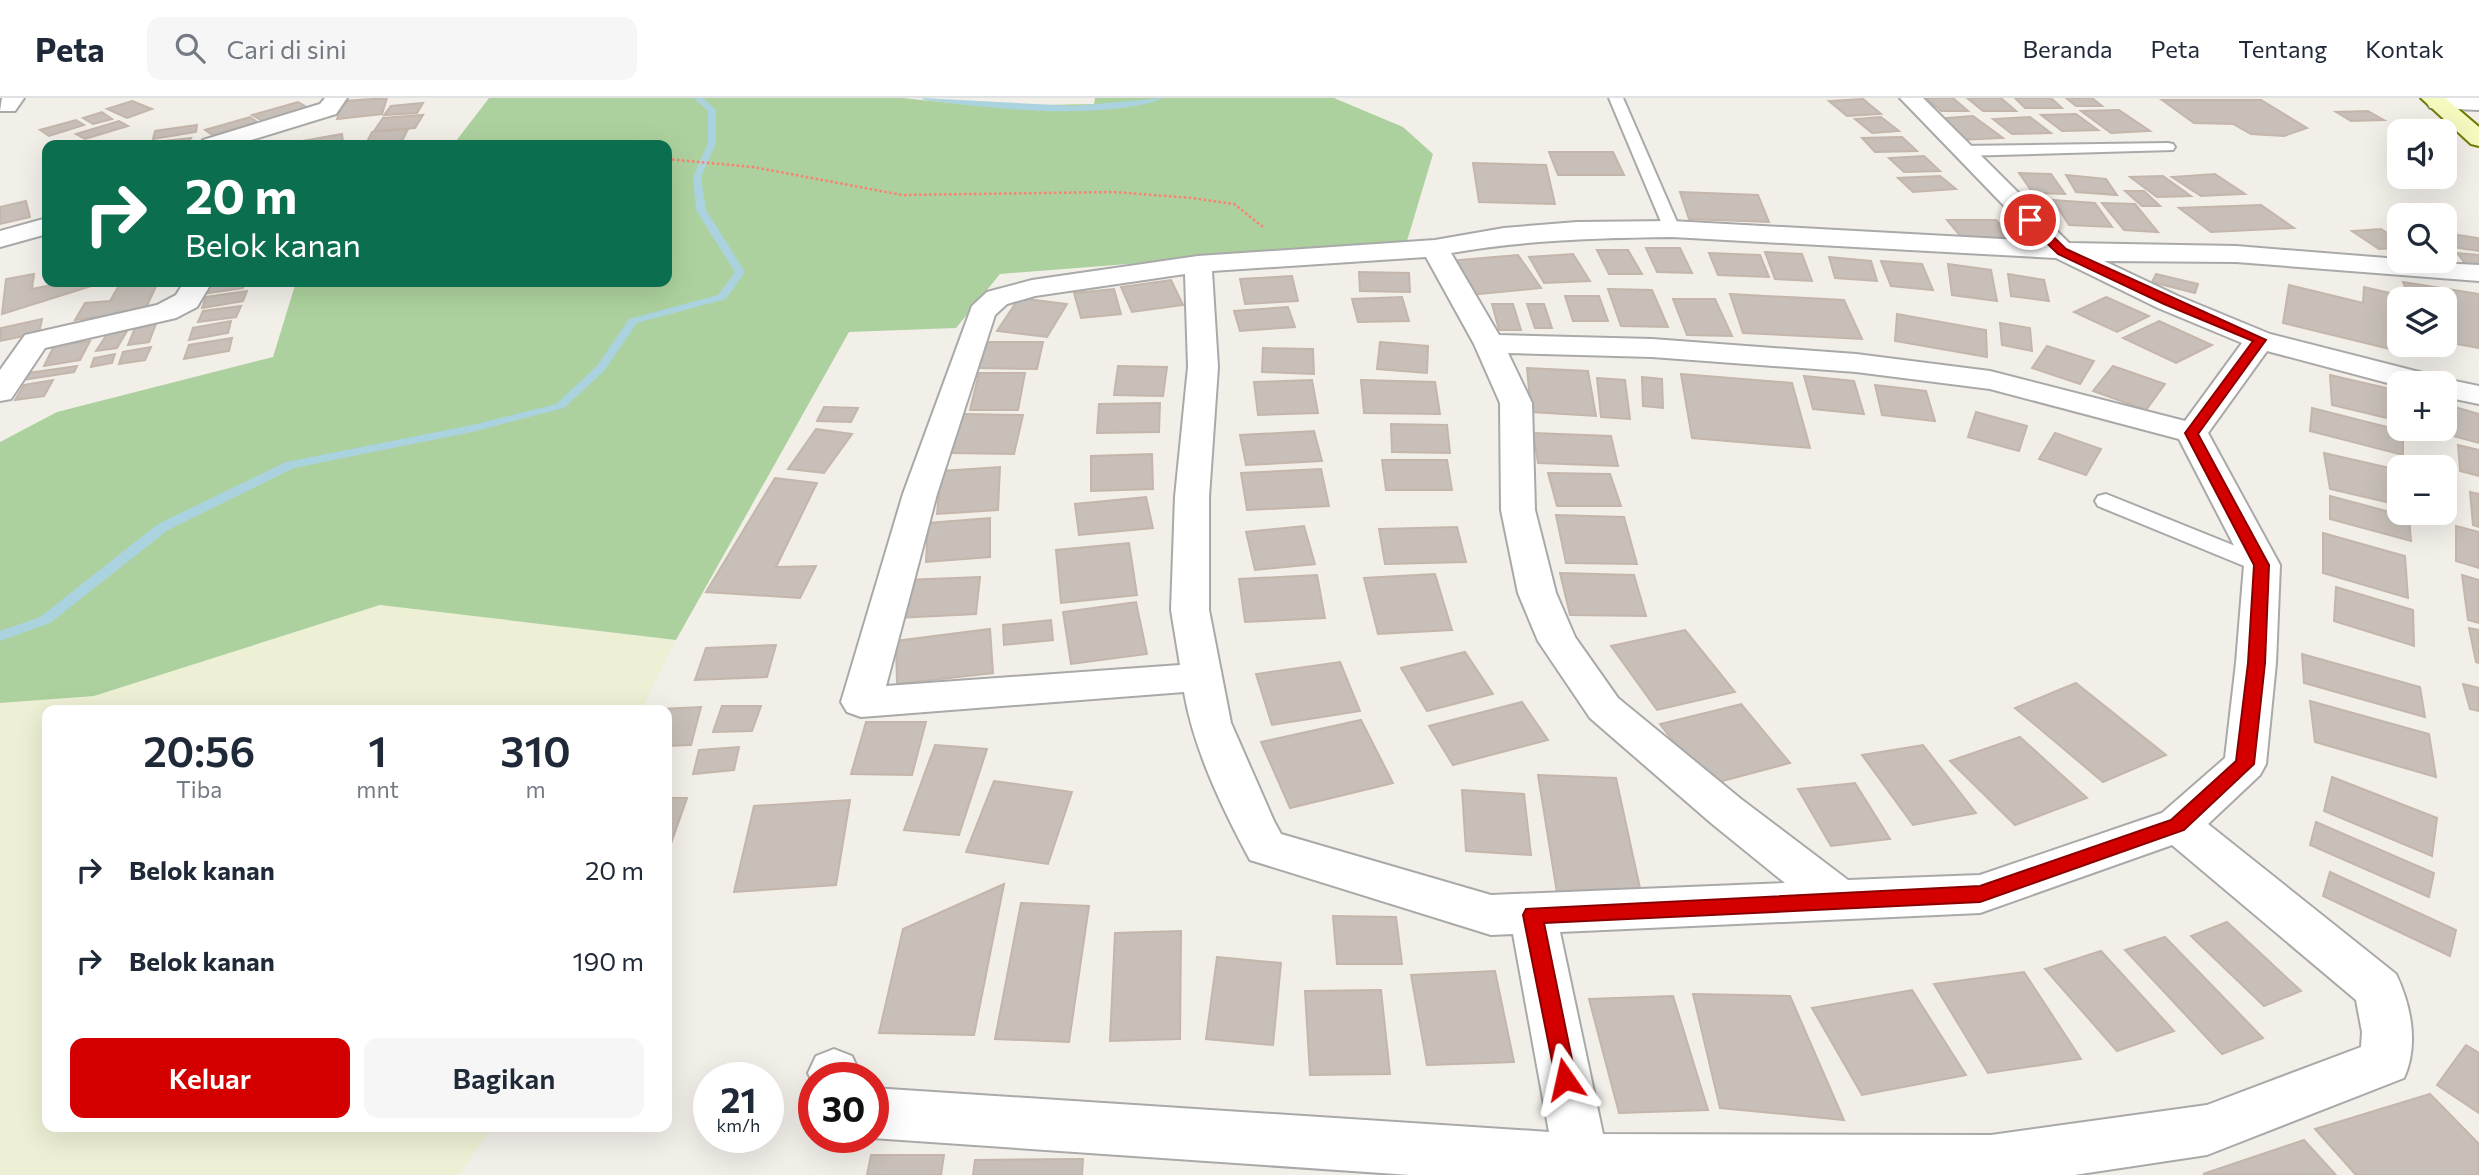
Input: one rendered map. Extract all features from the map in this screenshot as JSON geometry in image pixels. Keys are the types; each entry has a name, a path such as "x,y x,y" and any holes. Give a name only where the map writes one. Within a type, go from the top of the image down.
{"main road":[{"path":"2435,100 2479,139"}],"street":[{"path":"230,140 328,109 335,103 336,98"},
{"path":"1911,98 2062,251 2168,302 2260,340 2387,374"},
{"path":"2435,100 2479,103"},
{"path":"0,239 42,227"},
{"path":"1202,677 861,702 885,625 919,494 982,312 997,298 1032,288 1198,264 1435,248 1504,236 1577,230 1672,229 2062,251 2236,254 2479,274"},
{"path":"1435,248 1489,344 1516,404 1518,510 1537,593 1557,641 1604,708 1726,811 1838,899"},
{"path":"1198,264 1203,367 1192,497 1190,610 1210,723 1254,826 1266,846 1491,915 1980,894 2178,825 2245,764 2256,663 2262,565 2192,433 2105,408 1990,380 1856,363 1652,348 1489,344"},
{"path":"0,349 166,312 187,301 195,287"},
{"path":"2192,433 2260,340"},
{"path":"0,392 35,341"},
{"path":"2457,390 2479,395"},
{"path":"889,1116 1581,1160 1991,1161 2207,1130 2385,1061 2387,1032 2379,989 2178,825"},
{"path":"1533,915 1581,1160"}],"lane":[{"path":"1616,98 1672,229"},
{"path":"1961,151 2168,147"},
{"path":"2106,501 2262,565"}],"path":[{"path":"672,159 753,167 902,195 1114,191 1192,198 1234,204 1268,233"}],"green space":[{"path":"489,98 902,98 982,106 1094,104 1095,98 1334,98 1403,127 1433,154 1404,251 1269,253 1000,274 956,328 849,332 676,640 380,605 94,696 0,703 0,442 57,412 273,357 294,287 672,287 672,140 457,140"},
{"path":"380,605 676,640 644,705 42,705 42,1132 488,1132 460,1175 0,1175 0,703 94,696"}],"building":[{"path":"387,98 382,114 337,119 344,101"},
{"path":"1926,98 1953,98 1968,111 1941,111"},
{"path":"1967,98 2001,98 2016,111 1983,111"},
{"path":"2015,98 2051,98 2062,108 2025,108"},
{"path":"2066,98 2092,98 2102,106 2076,106"},
{"path":"1863,99 1881,114 1847,116 1829,101"},
{"path":"2162,100 2261,100 2307,128 2284,136 2251,134 2233,124 2194,123"},
{"path":"132,101 152,109 127,118 107,109"},
{"path":"298,102 310,109 264,122 252,115"},
{"path":"423,103 417,113 384,115 391,106"},
{"path":"2119,110 2150,131 2111,133 2081,111"},
{"path":"2368,111 2384,120 2351,121 2336,112"},
{"path":"102,112 112,119 93,124 83,118"},
{"path":"2076,114 2098,130 2062,131 2041,115"},
{"path":"423,115 415,128 374,131 383,118"},
{"path":"1973,116 2003,138 1961,140 1933,119"},
{"path":"250,117 263,126 218,139 205,130"},
{"path":"1881,117 1899,131 1872,133 1855,119"},
{"path":"2030,117 2051,133 2012,134 1993,119"},
{"path":"76,120 84,125 49,136 40,130"},
{"path":"119,121 128,126 85,139 76,134"},
{"path":"197,125 196,132 153,139 155,131"},
{"path":"408,129 402,140 368,140 372,132"},
{"path":"342,134 343,140 308,140"},
{"path":"1902,137 1917,151 1875,152 1862,138"},
{"path":"1549,152 1613,152 1624,175 1558,175"},
{"path":"1924,156 1940,171 1904,172 1889,158"},
{"path":"1473,163 1546,165 1555,204 1479,202"},
{"path":"2019,173 2051,174 2065,194 2033,193"},
{"path":"2215,174 2245,194 2201,196 2172,177"},
{"path":"2066,175 2106,179 2117,195 2076,192"},
{"path":"1940,176 1956,189 1913,192 1898,178"},
{"path":"2163,176 2191,196 2157,197 2130,177"},
{"path":"2125,191 2144,191 2160,206 2142,206"},
{"path":"1680,192 1758,195 1769,222 1689,219"},
{"path":"2053,200 2095,203 2112,227 2069,225"},
{"path":"26,201 30,217 0,224 0,207"},
{"path":"2102,203 2135,204 2158,232 2124,230"},
{"path":"2261,205 2294,228 2211,232 2179,208"},
{"path":"1947,220 1996,220 2012,239 1962,238"},
{"path":"2381,229 2387,233 2387,249 2379,249 2352,231"},
{"path":"2457,235 2478,238 2479,251 2457,248"},
{"path":"1646,248 1680,248 1692,273 1657,272"},
{"path":"1597,250 1628,250 1642,274 1609,274"},
{"path":"1765,252 1802,254 1812,281 1775,279"},
{"path":"1709,253 1760,255 1769,277 1718,275"},
{"path":"2457,253 2479,255 2479,269 2468,267"},
{"path":"1573,254 1590,281 1544,283 1529,257"},
{"path":"1518,255 1541,288 1469,295 1447,261"},
{"path":"1829,257 1871,261 1877,281 1835,278"},
{"path":"1881,261 1922,264 1933,290 1891,286"},
{"path":"1948,264 1991,270 1997,301 1952,295"},
{"path":"1359,272 1409,273 1410,292 1360,291"},
{"path":"34,274 32,289 88,287 2,314 6,279"},
{"path":"2008,274 2044,280 2049,301 2011,296"},
{"path":"2156,274 2198,284 2195,293 2152,282"},
{"path":"1292,276 1298,301 1245,304 1240,279"},
{"path":"1171,280 1183,305 1132,312 1121,287"},
{"path":"2403,282 2435,287 2405,287"},
{"path":"2289,285 2363,303 2364,287 2387,292 2387,348 2283,323"},
{"path":"118,287 156,287 145,310 75,320 85,303 110,301"},
{"path":"205,287 244,287 243,288 202,294"},
{"path":"1114,289 1121,314 1081,318 1074,293"},
{"path":"1608,289 1652,290 1668,327 1621,326"},
{"path":"247,291 243,301 202,308 206,297"},
{"path":"2457,291 2479,294 2479,348 2457,344"},
{"path":"1730,294 1844,300 1862,339 1743,333"},
{"path":"1565,296 1599,296 1608,321 1573,321"},
{"path":"1402,297 1409,321 1358,322 1352,299"},
{"path":"2106,297 2149,316 2117,332 2074,312"},
{"path":"1019,298 1067,304 1047,337 997,331"},
{"path":"1673,299 1715,299 1732,336 1687,335"},
{"path":"1492,304 1513,304 1521,330 1499,330"},
{"path":"1527,304 1544,304 1552,328 1535,328"},
{"path":"241,306 236,317 198,322 203,311"},
{"path":"1288,307 1295,327 1240,331 1234,311"},
{"path":"1897,314 1986,330 1987,357 1895,341"},
{"path":"42,319 39,333 0,341 1,328"},
{"path":"231,321 228,333 189,340 193,328"},
{"path":"2159,321 2212,345 2176,363 2123,338"},
{"path":"2000,323 2030,328 2032,351 2002,345"},
{"path":"156,324 149,342 128,345 135,328"},
{"path":"127,331 117,348 96,351 108,333"},
{"path":"232,338 229,351 184,359 189,345"},
{"path":"90,341 80,360 44,366 54,346"},
{"path":"983,342 1043,342 1037,369 975,368"},
{"path":"1380,342 1428,346 1427,373 1377,369"},
{"path":"2047,346 2094,361 2080,384 2032,368"},
{"path":"151,347 145,360 119,364 123,352"},
{"path":"1263,348 1313,349 1314,374 1262,372"},
{"path":"115,354 112,363 91,367 94,358"},
{"path":"77,366 74,372 10,382 14,375"},
{"path":"1118,366 1167,367 1163,396 1114,395"},
{"path":"2113,366 2165,384 2146,410 2093,391"},
{"path":"1527,368 1588,371 1596,416 1531,412"},
{"path":"979,373 1025,373 1018,410 970,410"},
{"path":"1681,374 1792,383 1810,448 1692,438"},
{"path":"2330,375 2387,388 2387,418 2332,405"},
{"path":"1804,376 1854,381 1864,414 1813,409"},
{"path":"1642,377 1662,379 1663,408 1643,406"},
{"path":"1597,378 1625,380 1630,419 1601,417"},
{"path":"53,380 44,396 15,400 24,385"},
{"path":"1312,380 1318,413 1258,415 1254,382"},
{"path":"1361,380 1435,382 1440,414 1364,413"},
{"path":"1875,385 1926,391 1935,421 1882,415"},
{"path":"1160,403 1159,432 1097,433 1099,404"},
{"path":"824,407 858,408 851,422 817,421"},
{"path":"2312,408 2387,427 2387,441 2403,441 2403,455 2310,431"},
{"path":"2457,408 2479,414 2479,443 2457,437"},
{"path":"1976,412 2027,426 2019,451 1968,437"},
{"path":"963,414 1023,415 1014,454 951,453"},
{"path":"1391,424 1447,425 1450,453 1392,452"},
{"path":"816,429 852,434 824,473 788,469"},
{"path":"1314,431 1322,461 1246,465 1240,435"},
{"path":"1533,433 1611,436 1618,466 1538,463"},
{"path":"2055,433 2101,449 2086,475 2039,459"},
{"path":"2458,445 2479,450 2479,476 2460,471"},
{"path":"2324,453 2387,467 2387,502 2330,489"},
{"path":"1152,454 1153,489 1091,491 1091,456"},
{"path":"1382,460 1447,460 1452,490 1386,490"},
{"path":"1000,467 998,510 937,514 941,471"},
{"path":"1321,469 1329,506 1247,510 1241,473"},
{"path":"1548,473 1610,474 1621,506 1557,506"},
{"path":"775,478 817,483 776,567 816,566 800,598 706,592"},
{"path":"2470,492 2479,494 2479,527 2473,525"},
{"path":"2330,496 2387,511 2387,525 2410,525 2411,541 2330,519"},
{"path":"1146,497 1153,528 1079,535 1075,504"},
{"path":"1556,515 1624,517 1637,564 1566,563"},
{"path":"990,518 990,557 926,562 928,523"},
{"path":"1304,526 1315,564 1255,570 1246,532"},
{"path":"2456,526 2479,532 2479,568 2456,561"},
{"path":"1457,527 1466,562 1385,564 1379,529"},
{"path":"2323,533 2405,556 2408,598 2323,573"},
{"path":"1129,543 1137,595 1061,603 1056,550"},
{"path":"1560,573 1634,575 1646,616 1570,615"},
{"path":"1435,574 1452,630 1378,634 1364,578"},
{"path":"1317,575 1325,618 1245,622 1239,579"},
{"path":"2462,575 2479,580 2479,623 2468,620"},
{"path":"980,577 976,614 897,618 904,580"},
{"path":"2336,587 2413,610 2414,646 2334,621"},
{"path":"1136,602 1147,654 1071,664 1063,612"},
{"path":"1051,620 1053,640 1004,645 1003,625"},
{"path":"2469,628 2479,630 2479,663 2476,662"},
{"path":"990,629 993,673 897,684 896,641"},
{"path":"1685,630 1735,692 1657,710 1611,646"},
{"path":"776,645 767,677 695,680 706,648"},
{"path":"1465,652 1493,694 1427,711 1401,668"},
{"path":"2302,654 2420,687 2425,717 2304,683"},
{"path":"1340,662 1360,711 1272,725 1256,674"},
{"path":"2076,683 2166,755 2103,782 2015,708"},
{"path":"2463,684 2479,688 2479,711 2470,709"},
{"path":"2310,701 2429,734 2436,777 2315,742"},
{"path":"1522,702 1548,740 1453,765 1429,726"},
{"path":"1741,704 1790,763 1707,785 1660,724"},
{"path":"722,706 761,706 752,731 713,732"},
{"path":"701,707 691,745 672,746 672,708"},
{"path":"1361,720 1393,783 1290,808 1261,742"},
{"path":"866,722 926,722 912,775 851,774"},
{"path":"2020,737 2087,798 2015,825 1950,761"},
{"path":"935,745 987,749 959,835 904,830"},
{"path":"1923,745 1976,813 1913,825 1862,755"},
{"path":"739,747 734,770 693,774 699,750"},
{"path":"1538,775 1616,778 1643,902 1558,899"},
{"path":"2332,777 2437,818 2432,856 2324,811"},
{"path":"994,781 1072,792 1048,864 966,852"},
{"path":"1855,783 1890,839 1831,846 1798,789"},
{"path":"1462,790 1524,794 1531,855 1466,851"},
{"path":"672,798 687,798 672,841"},
{"path":"850,800 836,885 734,892 754,806"},
{"path":"2316,822 2434,873 2429,897 2310,845"},
{"path":"2330,872 2456,930 2450,956 2323,896"},
{"path":"1004,884 974,1035 879,1033 903,929"},
{"path":"1021,903 1089,906 1069,1042 995,1039"},
{"path":"1333,916 1396,917 1402,964 1337,964"},
{"path":"2227,922 2301,991 2264,1006 2191,936"},
{"path":"1181,931 1180,1039 1110,1041 1115,933"},
{"path":"2165,937 2263,1038 2222,1054 2125,950"},
{"path":"2101,951 2174,1031 2117,1051 2045,969"},
{"path":"1217,957 1281,963 1273,1045 1206,1039"},
{"path":"1495,971 1514,1062 1427,1065 1411,975"},
{"path":"2024,972 2081,1059 1988,1073 1934,984"},
{"path":"1381,990 1390,1074 1310,1075 1305,991"},
{"path":"1912,990 1966,1075 1862,1095 1812,1008"},
{"path":"1693,994 1790,996 1844,1120 1720,1108"},
{"path":"1673,996 1708,1110 1619,1113 1589,999"},
{"path":"2466,1045 2479,1053 2479,1113 2437,1085"},
{"path":"2430,1094 2479,1144 2479,1175 2356,1175 2315,1129"},
{"path":"2304,1140 2336,1175 2203,1174"},
{"path":"871,1155 944,1155 941,1175 867,1175"},
{"path":"1083,1159 1082,1175 973,1175 975,1160"}],"waterway":[{"path":"0,636 45,620 163,527 290,465 472,428 560,406 600,369 633,321 722,297 740,272 701,210 697,177 712,143 712,110 698,98"},
{"path":"925,98 1012,107 1074,109 1105,108 1159,98"}],"route":[{"path":"1565,1079 1533,915 1980,894 2178,825 2245,764 2256,663 2262,565 2192,433 2260,340 2168,302 2062,251 2030,220"}]}
